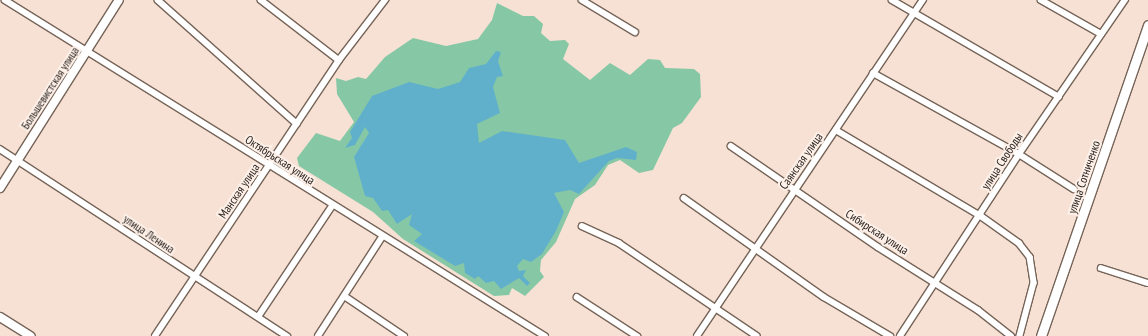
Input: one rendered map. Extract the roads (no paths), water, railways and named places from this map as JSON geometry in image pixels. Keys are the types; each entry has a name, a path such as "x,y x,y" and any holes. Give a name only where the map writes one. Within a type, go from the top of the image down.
{"main road":[{"name":"Большевистская улица","path":"0,188 119,0"},
{"name":"улица Сотниченко","path":"1041,336 1148,25"},
{"path":"0,317 30,336"}],"street":[{"name":"Октябрьская улица","path":"5,0 332,206 545,336"},
{"path":"158,0 297,124"},
{"path":"260,0 339,60"},
{"path":"582,0 635,32"},
{"path":"892,0 1059,97"},
{"name":"Саянская улица","path":"697,336 794,189 836,130 923,0"},
{"path":"1041,0 1101,34"},
{"name":"улица Свободы","path":"900,336 981,216 1018,154 1125,0"},
{"name":"Манская улица","path":"155,336 339,60 381,1"},
{"path":"873,73 1018,154 1074,189"},
{"path":"836,130 981,216 1019,243 1030,257 1033,271 1032,297 1020,336"},
{"name":"Сибирская улица","path":"731,146 878,247 936,282 1011,336"},
{"name":"улица Ленина","path":"0,149 18,159 195,278 287,336"},
{"path":"684,198 824,297 890,336"},
{"path":"258,317 332,206"},
{"path":"582,226 619,243 757,336"},
{"path":"318,336 346,298 382,237"},
{"path":"1101,268 1148,283"},
{"path":"578,297 637,336"},
{"path":"346,298 404,336"}],"water":[{"path":"496,51 501,52 498,61 503,76 497,77 493,87 500,113 477,124 479,143 502,131 565,140 579,163 626,147 637,152 636,160 617,158 609,161 579,194 570,190 554,193 564,212 556,231 542,254 531,262 523,259 517,266 519,271 526,270 523,276 530,283 527,286 519,278 501,289 494,281 486,283 478,276 475,279 465,273 464,263 455,266 414,241 422,234 409,225 412,214 397,224 388,210 382,211 373,198 365,196 354,157 369,133 365,127 355,145 345,148 352,138 350,132 372,96 409,82 438,89 460,82 469,68 486,64"}]}
